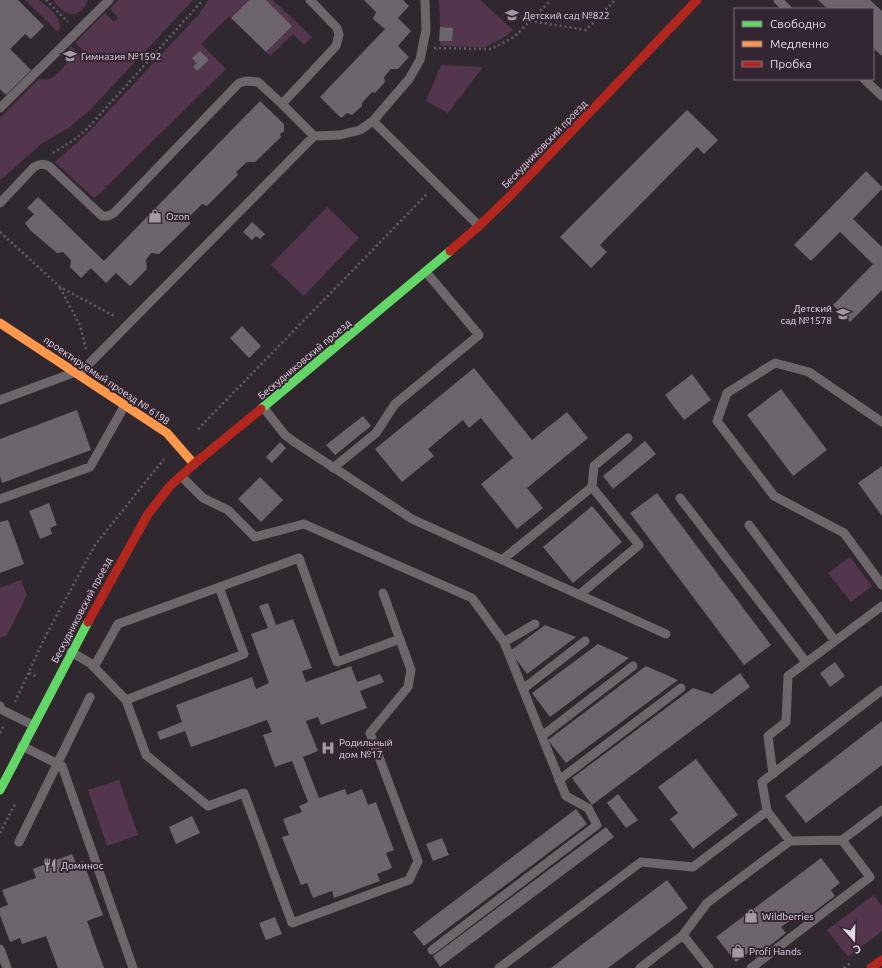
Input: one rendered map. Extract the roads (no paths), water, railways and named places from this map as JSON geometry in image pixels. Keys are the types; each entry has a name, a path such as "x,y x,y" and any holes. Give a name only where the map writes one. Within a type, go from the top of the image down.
{"street":[{"name":"Бескудниковский проезд","path":"0,790 71,652 148,514 170,486 194,464 426,272 479,226 508,198 697,0"},
{"name":"проектируемый проезд № 6198","path":"0,323 167,433 194,464"},
{"path":"871,968 882,960"}],"lane":[{"path":"0,108 109,0"},
{"path":"282,104 336,46 339,35 337,28 310,0"},
{"path":"0,400 78,373 129,324 314,136 340,135 360,130 373,121 410,79 420,60 426,30 424,0"},
{"path":"778,0 787,8"},
{"path":"865,80 882,96"},
{"path":"0,203 34,167 40,164 46,164 102,216 108,216 119,208 238,83 246,81 258,82 314,136"},
{"path":"373,121 479,226"},
{"path":"333,468 376,432 395,404 479,335 426,272"},
{"path":"882,422 809,372 775,363 727,394 717,421 774,496 844,533 882,585"},
{"path":"0,499 90,467 126,405"},
{"path":"263,407 285,435 412,519 666,634"},
{"path":"579,595 639,545 592,487 594,466 628,438"},
{"path":"180,476 203,498 228,510 255,537 304,524 472,598 504,642 566,796 588,808 597,825 432,950"},
{"path":"502,560 592,487"},
{"path":"680,498 806,662"},
{"path":"749,525 835,641"},
{"path":"94,667 118,624 299,558 337,662 400,639"},
{"path":"126,700 244,654 219,587"},
{"path":"71,652 90,663 126,700 146,754 208,806 244,793 292,923 409,880 418,861 370,733 408,687 411,670 383,593"},
{"path":"773,774 768,736 786,722 788,676 882,606"},
{"path":"504,642 535,624"},
{"path":"523,689 585,641"},
{"path":"542,736 633,666"},
{"path":"559,780 681,688"},
{"path":"790,841 767,810 762,782 882,690"},
{"path":"19,842 90,697"},
{"path":"0,706 2,710 33,725"},
{"path":"22,746 62,766 133,968"},
{"path":"499,968 641,862 692,867 767,810"},
{"path":"640,968 683,935 707,903 790,841 842,840 882,810"},
{"path":"751,968 870,877 842,840"},
{"path":"683,935 709,968"},
{"path":"0,949 7,968"}],"place":[{"name":"Детский сад №822","path":"512,15"},
{"name":"Гимназия №1592","path":"70,56"},
{"name":"Ozon","path":"155,216"},
{"name":"Детский сад №1578","path":"843,314"},
{"name":"Родильный дом №17","path":"328,748"},
{"name":"Доминос","path":"50,865"},
{"name":"Wildberries","path":"751,916"},
{"name":"Profi Hands","path":"738,951"}]}
